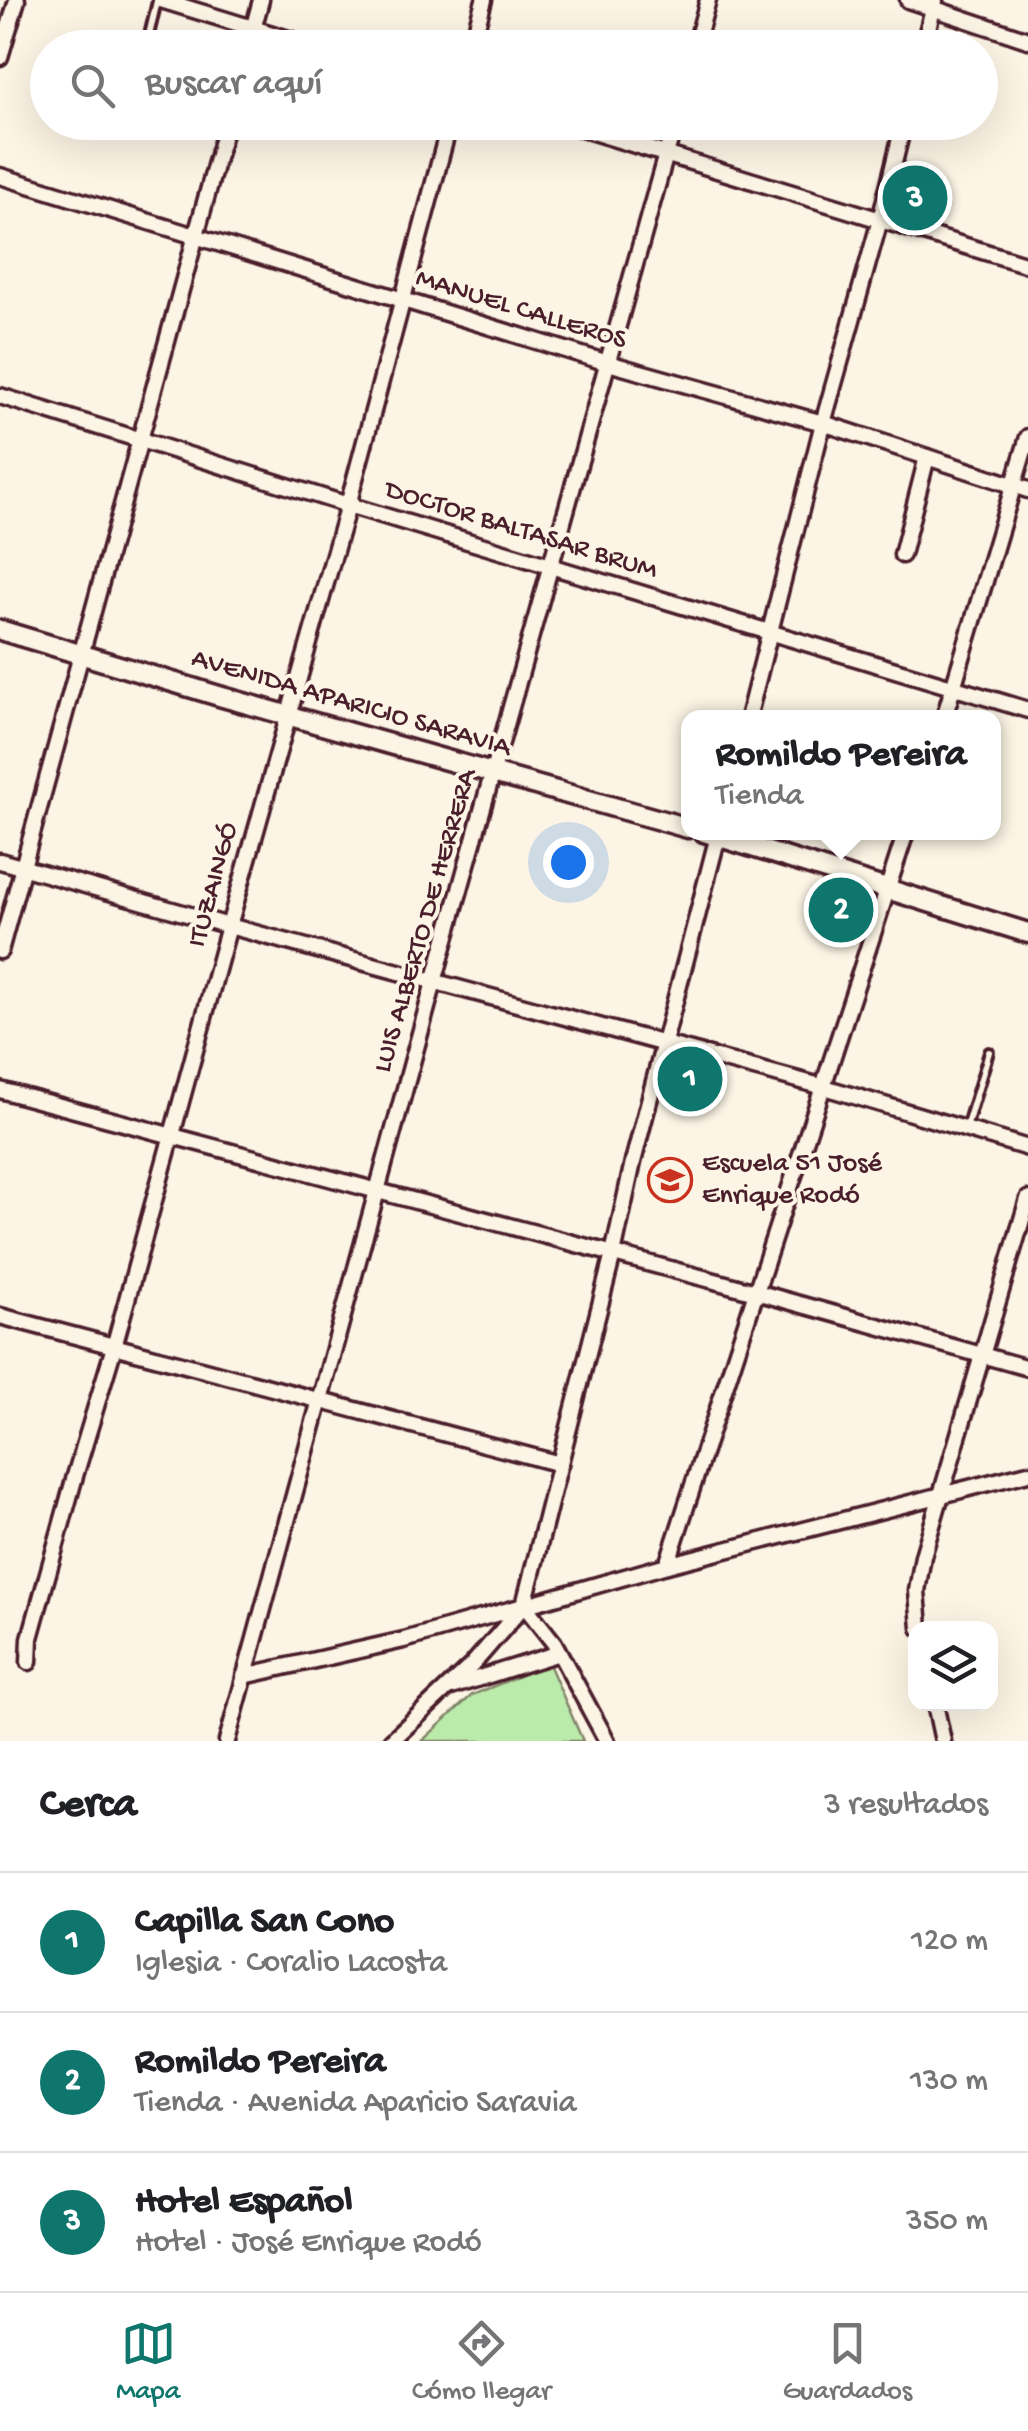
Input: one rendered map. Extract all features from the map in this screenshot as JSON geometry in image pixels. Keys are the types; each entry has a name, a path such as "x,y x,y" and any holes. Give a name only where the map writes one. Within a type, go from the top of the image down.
{"street":[{"path":"0,57 17,0"},
{"path":"160,0 260,30"},
{"path":"253,28 261,0"},
{"path":"476,30 484,0"},
{"path":"700,30 708,0"},
{"path":"908,0 934,4 1028,40"},
{"path":"928,30 934,4"},
{"path":"0,951 222,140"},
{"name":"ITUZAINGÓ","path":"29,1662 30,1638 348,506 445,140"},
{"path":"618,140 1028,265"},
{"name":"LUIS ALBERTO DE HERRERA","path":"227,1741 670,140"},
{"path":"750,710 900,140"},
{"name":"MANUEL CALLEROS","path":"0,176 608,363 823,423 1021,488"},
{"name":"DOCTOR BALTASAR BRUM","path":"0,396 348,506 1028,710"},
{"path":"947,710 1021,488 1028,437"},
{"path":"902,555 927,457"},
{"name":"AVENIDA APARICIO SARAVIA","path":"0,630 681,826"},
{"path":"390,1741 472,1665 524,1605 712,840"},
{"path":"731,840 1028,933"},
{"path":"667,1565 903,840"},
{"path":"0,861 824,1087 1028,1148"},
{"path":"0,1090 1028,1368"},
{"path":"920,1621 918,1578 1028,1199"},
{"path":"0,1316 560,1464"},
{"path":"244,1676 404,1640 667,1565 1028,1473"},
{"path":"524,1605 559,1653 607,1741"},
{"path":"446,1689 559,1653"},
{"path":"936,1711 942,1741"}],"lane":[{"path":"151,30 160,0"},
{"path":"965,1130 989,1052"}],"green space":[{"path":"549,1664 583,1741 422,1741 472,1695"}],"place":[{"name":"Hotel Español","path":"915,198"},
{"name":"Romildo Pereira","path":"841,910"},
{"name":"Capilla San Cono","path":"690,1079"},
{"name":"Escuela 51 José Enrique Rodó","path":"670,1180"}]}
